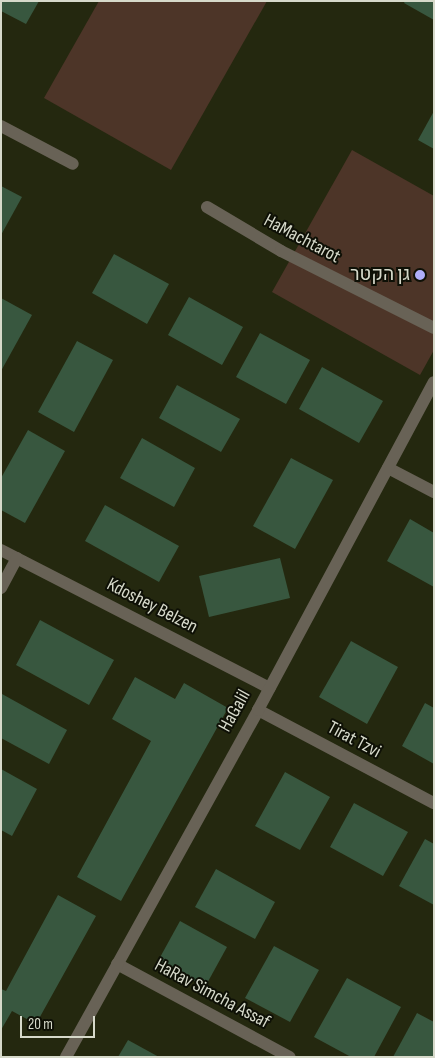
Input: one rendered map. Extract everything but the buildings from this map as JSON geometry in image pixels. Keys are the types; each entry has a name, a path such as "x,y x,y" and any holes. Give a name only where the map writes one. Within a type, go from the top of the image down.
{"street":[{"path":"1,126 73,164"},
{"name":"HaMachtarot","path":"206,207 281,250 434,328"},
{"name":"HaGalil","path":"66,1057 270,688 434,382"},
{"path":"388,468 434,492"},
{"name":"Kdoshey Belzen","path":"1,550 270,688"},
{"path":"1,588 17,558"},
{"name":"Tirat Tzvi","path":"258,710 434,803"},
{"name":"HaRav Simcha Assaf","path":"117,964 290,1057"}],"shaded area":[{"path":"99,1 267,1 171,170 44,98"},
{"path":"352,150 434,196 434,350 420,375 272,292"}],"place":[{"name":"גן הקטר","path":"420,275"}]}
